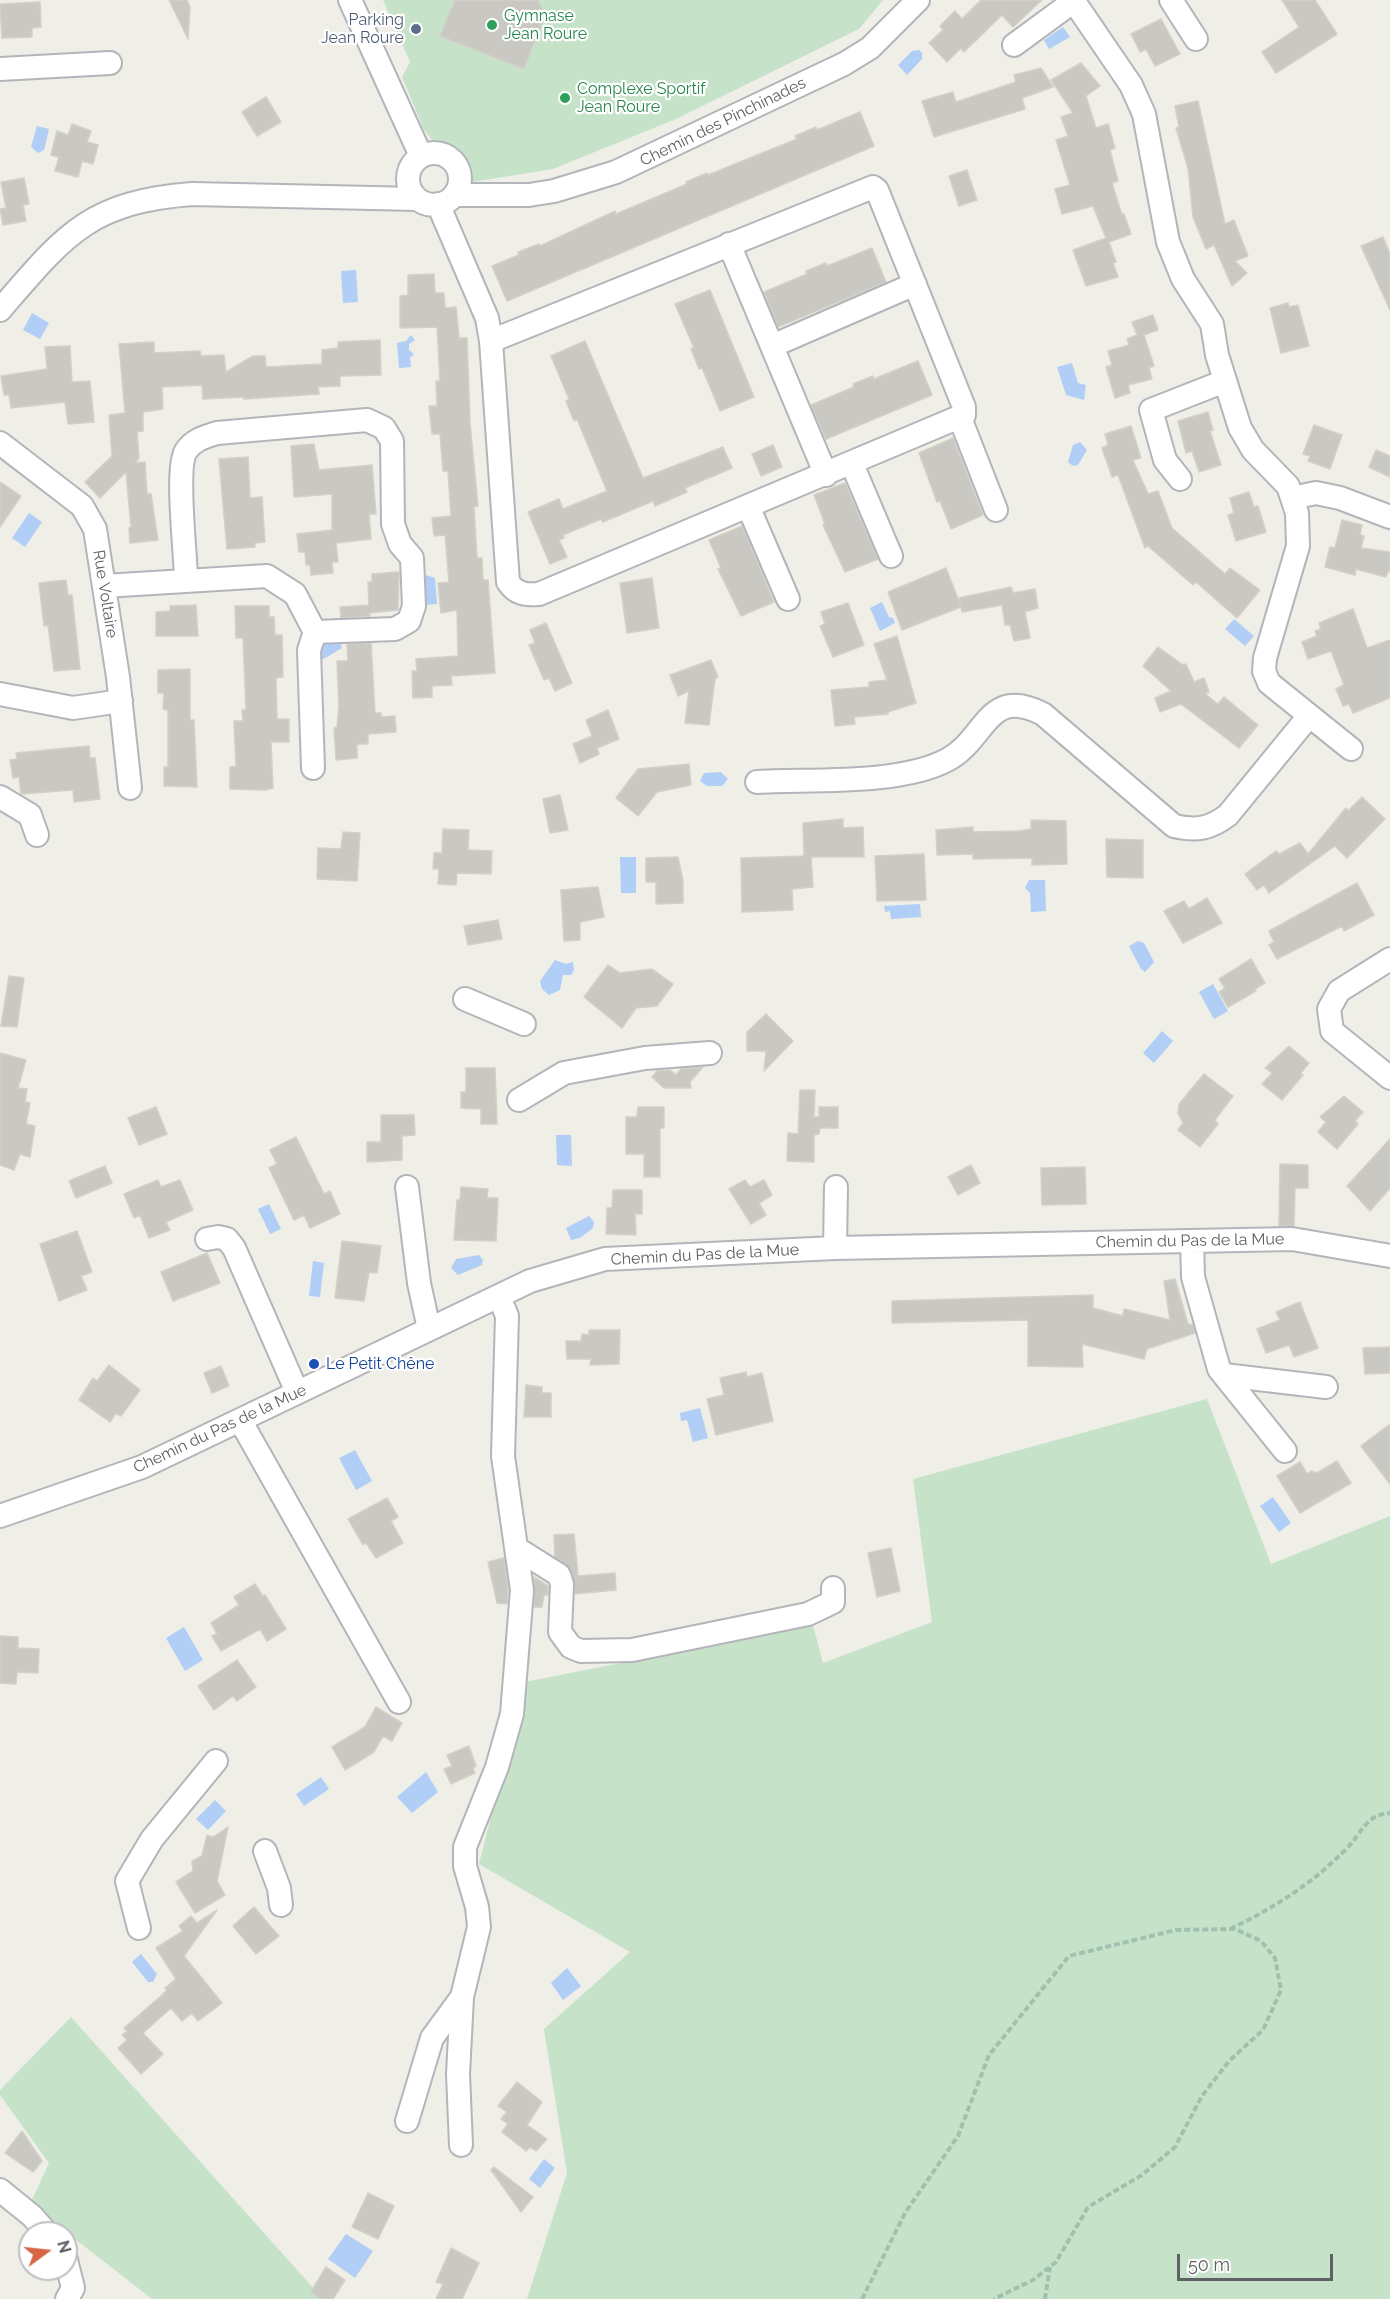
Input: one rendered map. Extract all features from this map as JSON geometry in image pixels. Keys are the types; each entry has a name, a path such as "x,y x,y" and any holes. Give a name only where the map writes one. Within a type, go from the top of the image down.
{"street":[{"path":"350,0 421,156"},
{"name":"Chemin des Pinchinades","path":"0,310 56,246 73,231 129,204 157,197 192,194 372,199 430,195 504,196 554,191 616,172 844,64 870,48 918,0"},
{"path":"1014,45 1074,0 1131,85 1144,114 1168,242 1183,279 1212,324 1225,381 1240,429 1253,450 1288,486 1297,513 1298,546 1265,658 1264,671 1269,683 1351,749"},
{"path":"1171,0 1196,39"},
{"path":"0,69 110,63"},
{"path":"491,341 873,187 877,190 964,407 964,415 826,475 538,594 524,595 514,590 508,582 491,341 487,318 430,195 412,166 421,156 442,154 449,157 458,168 504,196"},
{"path":"430,195 460,182 458,168"},
{"path":"729,244 826,475"},
{"path":"772,346 915,285"},
{"path":"1180,479 1165,460 1150,410 1225,381"},
{"path":"960,418 996,510"},
{"path":"186,580 181,481 184,453 195,440 217,433 367,420 384,428 392,441 393,524 400,544 411,558 414,606 409,621 395,629 315,632"},
{"name":"Rue Voltaire","path":"0,443 82,506 95,529 121,701 130,788"},
{"path":"852,464 891,556"},
{"path":"1292,498 1317,493 1340,498 1390,517"},
{"path":"748,506 788,598"},
{"path":"104,586 267,576 295,594 315,632 309,650 313,768"},
{"path":"0,694 74,708 121,701"},
{"path":"757,782 883,776 926,770 951,758 992,714 1006,705 1025,705 1043,714 1174,825 1194,830 1215,825 1228,815 1308,716"},
{"path":"0,797 30,815 37,835"},
{"path":"1390,959 1339,991 1329,1009 1332,1031 1390,1078"},
{"path":"465,999 524,1024"},
{"path":"519,1100 564,1073 645,1058 710,1053"},
{"path":"407,1187 419,1283 429,1329"},
{"path":"836,1187 836,1248"},
{"path":"207,1239 218,1237 226,1239 234,1248 297,1392"},
{"name":"Chemin du Pas de la Mue","path":"0,1516 142,1467 530,1281 605,1259 836,1248 1292,1239 1390,1256"},
{"path":"1192,1241 1193,1277 1219,1369 1285,1451"},
{"path":"461,2145 458,2074 462,1997 479,1927 477,1907 465,1866 465,1846 497,1767 512,1714 522,1590 503,1456 507,1316 499,1296"},
{"path":"1224,1376 1326,1387"},
{"path":"240,1420 399,1702"},
{"path":"516,1548 559,1575 562,1584 560,1632 571,1647 581,1651 632,1650 808,1614 833,1602 833,1588"},
{"path":"139,1928 127,1881 152,1839 216,1761"},
{"path":"265,1851 279,1888 281,1905"},
{"path":"407,2121 432,2038 462,1997"},
{"path":"0,2190 36,2221"},
{"path":"67,2299 73,2289 71,2281"}],"path":[{"path":"1230,1929 1295,1894 1350,1845 1363,1825 1381,1814 1390,1813"},
{"path":"862,2299 905,2213 958,2136 989,2055 1069,1956 1176,1930 1230,1929 1261,1941 1275,1958 1281,1989 1263,2030 1228,2061 1202,2096 1175,2147 1142,2175 1088,2207 1056,2262 1033,2280 994,2299"},
{"path":"1045,2299 1050,2267"}],"green space":[{"name":"Complexe Sportif Jean Roure","path":"383,0 883,0 859,29 676,119 553,169 466,183 424,130 402,77 410,62"},
{"path":"1207,1399 1271,1564 1390,1516 1390,2299 527,2299 567,2173 544,2029 630,1952 479,1864 525,1682 813,1625 823,1663 932,1622 913,1479"},
{"path":"71,2017 323,2299 152,2299 78,2241 78,2221 52,2221 30,2204 49,2163 0,2095 0,2090"}],"water":[{"path":"1063,27 1070,37 1049,49 1044,40"},
{"path":"919,50 922,53 922,59 907,75 898,65 912,51"},
{"path":"37,126 49,129 44,150 38,153 31,147"},
{"path":"356,270 358,302 343,303 341,271"},
{"path":"32,313 49,323 40,339 23,330"},
{"path":"411,335 415,340 409,344 409,350 414,354 410,358 411,367 399,368 397,343 406,341"},
{"path":"1072,363 1078,383 1086,385 1084,400 1066,395 1057,367"},
{"path":"1080,442 1087,450 1078,465 1073,466 1068,462 1073,445"},
{"path":"29,513 42,522 25,547 12,538"},
{"path":"426,575 435,578 437,604 424,605 422,579"},
{"path":"882,602 889,617 893,618 895,623 880,631 870,608"},
{"path":"1234,619 1254,636 1245,646 1225,629"},
{"path":"327,641 339,641 342,648 320,661 318,648"},
{"path":"721,772 728,779 722,786 707,786 700,781 704,773"},
{"path":"620,857 636,857 636,893 621,893"},
{"path":"1029,880 1045,880 1046,911 1031,912 1030,893 1025,888"},
{"path":"920,904 921,917 891,919 890,911 885,912 884,906"},
{"path":"1138,941 1144,943 1154,962 1145,972 1141,969 1129,946"},
{"path":"555,960 566,964 573,962 574,970 571,975 563,975 560,990 549,995 542,989 540,981"},
{"path":"1213,984 1228,1011 1214,1019 1199,992"},
{"path":"1162,1031 1173,1041 1154,1063 1143,1053"},
{"path":"556,1135 571,1135 572,1166 557,1165"},
{"path":"269,1204 281,1229 270,1234 258,1209"},
{"path":"589,1216 594,1222 593,1228 580,1238 571,1240 566,1228"},
{"path":"479,1255 483,1260 482,1265 458,1275 451,1268 456,1259"},
{"path":"313,1261 324,1263 320,1297 309,1296"},
{"path":"700,1408 708,1438 693,1442 687,1420 681,1421 680,1413"},
{"path":"355,1450 372,1481 356,1490 339,1458"},
{"path":"1273,1497 1291,1523 1279,1532 1260,1506"},
{"path":"184,1627 203,1660 185,1671 166,1638"},
{"path":"426,1772 438,1792 412,1813 397,1797"},
{"path":"321,1777 329,1789 304,1806 296,1794"},
{"path":"215,1800 226,1811 208,1830 196,1819"},
{"path":"141,1954 157,1974 153,1982 148,1982 132,1962"},
{"path":"567,1968 581,1986 563,2000 551,1983"},
{"path":"544,2159 555,2168 540,2188 529,2179"},
{"path":"346,2234 373,2251 355,2278 328,2259"}],"building":[{"path":"169,0 187,0 190,7 188,39"},
{"name":"Gymnase Jean Roure","path":"455,0 538,0 545,15 524,69 440,36"},
{"path":"981,0 1042,0 1013,27 1002,15 964,52 961,48 947,62 929,43 943,30 940,26 955,11 962,19"},
{"path":"1282,0 1315,0 1337,34 1276,73 1262,52 1299,27"},
{"path":"40,2 41,27 32,28 32,37 2,38 0,4"},
{"path":"1161,19 1180,54 1155,66 1146,49 1140,52 1131,34"},
{"path":"1081,63 1100,86 1086,96 1096,128 1108,124 1115,148 1110,150 1118,181 1112,183 1122,215 1124,214 1131,234 1109,242 1118,277 1086,286 1073,250 1106,238 1093,206 1062,214 1055,189 1070,185 1056,140 1068,136 1061,117 1073,113 1051,80"},
{"path":"1041,68 1053,87 1022,98 1025,109 934,137 922,101 953,92 956,102 1016,82 1014,75"},
{"path":"266,97 281,122 257,136 242,112"},
{"path":"1198,101 1225,224 1234,220 1248,256 1235,261 1247,273 1232,286 1214,245 1206,249 1193,217 1188,168 1176,128 1179,127 1175,106"},
{"path":"860,112 874,146 507,301 492,266 519,255 518,252 539,244 540,246 615,211 616,214 687,184 686,182 707,173 708,175 797,139 795,136 816,127 817,130"},
{"path":"72,124 91,131 87,142 98,145 93,164 82,161 78,177 55,171 59,157 51,155 57,131 68,135"},
{"path":"967,170 977,200 959,206 949,176"},
{"path":"24,178 29,204 23,205 26,221 3,225 0,209 6,208 1,182"},
{"path":"1383,237 1390,254 1390,310 1361,246"},
{"path":"872,248 886,282 778,327 764,292 807,274 806,271 826,263 827,266"},
{"path":"434,274 435,293 444,293 445,308 456,307 459,338 467,338 470,423 478,506 474,507 477,558 482,558 483,580 488,580 495,673 451,676 452,685 432,686 432,697 413,698 412,671 417,671 416,659 458,656 457,610 441,613 438,583 449,582 445,535 434,536 432,518 451,516 448,471 443,471 440,434 432,434 429,406 437,406 436,381 440,381 437,327 400,328 400,296 408,295 408,275"},
{"path":"710,290 754,397 720,411 702,368 699,369 691,349 694,348 675,304"},
{"path":"1288,303 1289,307 1298,305 1309,346 1281,353 1270,308"},
{"path":"1153,315 1158,330 1144,335 1154,366 1149,368 1152,379 1128,385 1130,393 1115,398 1106,367 1112,365 1108,351 1129,345 1127,339 1137,335 1132,322"},
{"path":"380,340 381,375 340,376 340,386 318,387 319,394 203,399 202,385 162,387 163,409 143,412 143,431 137,432 139,458 135,463 145,462 147,494 151,494 158,540 130,543 129,528 131,527 126,472 100,498 85,482 112,456 109,415 125,413 119,344 154,342 154,353 200,351 201,356 224,355 226,372 253,356 265,356 266,367 322,364 322,350 338,348 338,342"},
{"path":"585,341 643,478 723,447 732,468 685,488 687,492 655,506 653,501 603,522 601,519 563,535 564,538 559,540 567,557 550,564 528,512 559,499 563,509 607,491 577,419 574,421 566,401 569,399 551,356"},
{"path":"70,346 72,382 90,381 94,422 68,424 65,402 11,408 9,395 4,395 1,376 47,369 45,347"},
{"path":"918,361 932,395 826,439 811,405 854,387 853,384 873,376 874,379"},
{"path":"1208,412 1213,430 1210,431 1221,465 1199,472 1192,451 1186,453 1178,421"},
{"path":"1314,425 1342,435 1330,469 1308,461 1310,456 1303,454"},
{"path":"1131,426 1141,458 1133,460 1148,494 1158,491 1172,528 1225,574 1230,568 1260,590 1237,618 1196,582 1193,585 1148,546 1145,548 1118,475 1112,477 1102,448 1108,445 1105,434"},
{"path":"953,438 983,515 951,529 940,501 937,502 919,453"},
{"path":"314,444 319,470 372,465 376,514 369,514 371,539 336,543 338,562 332,562 333,573 311,575 310,565 306,565 305,552 299,552 297,534 332,530 332,494 294,497 291,446"},
{"path":"773,445 782,467 761,476 752,454"},
{"path":"1376,450 1390,456 1390,477 1369,467"},
{"path":"248,457 250,498 262,497 265,542 255,543 255,547 227,549 219,459"},
{"path":"0,482 21,496 0,527"},
{"path":"845,483 878,559 845,572 823,525 825,524 814,495"},
{"path":"1249,492 1254,507 1258,506 1266,532 1236,541 1228,515 1234,513 1230,498"},
{"path":"1342,520 1362,525 1360,535 1364,536 1361,548 1390,552 1390,572 1388,571 1386,577 1356,569 1355,575 1325,567 1330,547 1335,548"},
{"path":"742,526 774,602 741,616 718,569 721,568 709,540"},
{"path":"946,568 960,604 959,598 1011,587 1013,593 1035,589 1038,608 1025,612 1030,638 1014,641 1010,625 1005,625 1002,605 962,612 961,607 902,630 888,592"},
{"path":"399,572 398,610 369,613 370,616 341,618 340,607 369,605 368,582 372,582 372,574"},
{"path":"652,578 659,628 627,633 620,583"},
{"path":"66,580 68,595 72,595 80,669 54,671 48,625 44,626 39,583"},
{"path":"848,603 864,645 833,657 820,626 825,624 821,612"},
{"path":"196,605 198,636 156,636 156,612 170,611 170,606"},
{"path":"235,606 269,606 269,617 274,617 275,635 282,635 283,677 276,678 277,719 289,719 289,742 271,742 273,788 266,790 230,789 230,767 236,766 234,721 243,721 242,710 246,710 243,638 236,638"},
{"path":"1353,609 1367,648 1390,640 1390,698 1353,713 1349,704 1343,706 1336,689 1344,685 1331,651 1308,659 1302,642 1317,636 1315,631 1321,629 1319,623"},
{"path":"546,623 572,683 555,691 549,678 544,680 529,645 535,643 530,630"},
{"path":"897,636 916,703 888,712 888,714 854,717 855,724 835,726 831,690 869,687 869,682 887,680 874,644"},
{"path":"371,643 375,713 381,713 381,717 395,716 396,732 368,734 368,744 357,744 357,758 336,760 334,728 337,727 339,706 337,661 348,661 347,644"},
{"path":"1158,647 1183,665 1186,664 1194,682 1204,678 1209,692 1205,694 1218,704 1224,697 1258,725 1239,748 1181,704 1160,712 1155,698 1171,691 1143,666"},
{"path":"711,660 718,677 715,679 709,725 685,723 689,691 678,696 670,675"},
{"path":"190,669 190,720 194,720 197,787 164,786 164,767 168,767 168,710 163,709 164,693 158,693 158,670"},
{"path":"608,710 619,739 597,748 599,754 580,763 573,744 592,736 586,720"},
{"path":"89,746 90,758 95,758 100,799 74,802 73,790 21,794 19,777 13,778 10,760 17,759 16,753"},
{"path":"689,764 691,785 657,792 638,816 616,798 638,769"},
{"path":"560,795 568,830 550,833 543,799"},
{"path":"1362,797 1385,819 1347,858 1335,846 1269,893 1264,885 1257,890 1245,874 1276,851 1279,854 1300,843 1308,854 1346,808 1348,811"},
{"path":"843,819 843,828 863,827 864,857 811,857 813,887 792,889 793,910 742,912 741,858 804,856 803,823"},
{"path":"1031,820 1066,821 1067,864 1032,865 1032,858 973,859 973,854 937,855 936,830 973,827 973,832 1019,831 1031,829"},
{"path":"443,829 469,830 468,850 492,851 491,874 457,873 456,885 438,884 439,869 433,869 434,853 442,853"},
{"path":"343,832 360,833 357,881 317,879 318,848 341,849"},
{"path":"1106,839 1143,840 1143,878 1107,877"},
{"path":"924,854 926,900 877,901 875,856"},
{"path":"678,857 683,881 683,903 656,904 656,882 646,882 646,858"},
{"path":"1357,883 1374,915 1344,931 1342,926 1277,959 1269,945 1274,942 1269,931"},
{"path":"598,887 604,917 580,922 580,940 564,941 561,890"},
{"path":"1207,898 1222,923 1183,943 1164,911 1184,901 1189,909"},
{"path":"498,920 502,939 468,945 464,926"},
{"path":"1251,959 1265,983 1255,989 1256,991 1228,1007 1219,992 1225,988 1219,979"},
{"path":"608,965 620,973 652,969 673,984 657,1006 636,1008 622,1028 584,997"},
{"path":"9,976 24,978 17,1027 1,1026"},
{"path":"766,1014 793,1041 764,1071 766,1051 747,1051 747,1032"},
{"path":"1289,1046 1309,1063 1300,1074 1303,1075 1282,1100 1262,1084 1272,1073 1265,1068"},
{"path":"0,1053 26,1060 18,1088 27,1089 25,1102 30,1103 26,1124 35,1126 30,1157 20,1154 14,1170 0,1165"},
{"path":"703,1067 690,1082 691,1088 664,1088 652,1077 657,1071 670,1070 676,1075 681,1069"},
{"path":"466,1068 495,1068 497,1124 481,1124 481,1109 461,1108 461,1092 466,1092"},
{"path":"1204,1074 1233,1096 1215,1120 1218,1124 1200,1147 1178,1130 1183,1123 1178,1113 1179,1104"},
{"path":"800,1090 815,1090 814,1117 819,1117 819,1107 838,1107 838,1128 820,1128 819,1134 814,1135 814,1162 787,1161 788,1133 798,1134"},
{"path":"1344,1096 1363,1112 1355,1121 1358,1124 1337,1149 1318,1132 1326,1122 1320,1117"},
{"path":"156,1107 167,1134 139,1145 128,1118"},
{"path":"638,1107 664,1107 664,1128 660,1128 660,1177 644,1177 644,1154 626,1154 626,1117 637,1117"},
{"path":"381,1115 414,1115 415,1135 402,1136 402,1160 367,1162 367,1142 381,1142"},
{"path":"296,1137 324,1194 330,1191 340,1214 310,1228 304,1215 294,1220 269,1168 277,1164 270,1150"},
{"path":"1390,1139 1390,1188 1370,1211 1347,1186"},
{"path":"1280,1164 1308,1165 1308,1188 1295,1188 1294,1226 1279,1226"},
{"path":"971,1165 980,1183 958,1195 948,1177"},
{"path":"105,1166 112,1183 76,1198 69,1181"},
{"path":"1085,1167 1086,1204 1042,1205 1041,1168"},
{"path":"158,1180 161,1187 180,1180 193,1210 166,1222 170,1230 149,1238 140,1215 134,1218 124,1194"},
{"path":"745,1180 750,1187 764,1180 772,1195 759,1203 766,1215 751,1224 729,1189"},
{"path":"461,1187 488,1189 487,1198 498,1198 496,1241 454,1240 457,1200 460,1200"},
{"path":"613,1190 642,1190 642,1214 635,1214 636,1235 606,1234 607,1208 612,1208"},
{"path":"77,1231 92,1272 81,1276 87,1290 59,1301 40,1244"},
{"path":"342,1241 381,1246 377,1273 369,1272 364,1301 335,1298"},
{"path":"207,1253 220,1283 173,1301 161,1272"},
{"path":"1175,1279 1188,1324 1193,1325 1195,1333 1147,1349 1144,1359 1082,1344 1083,1367 1028,1366 1028,1320 892,1323 892,1301 1093,1295 1093,1308 1123,1316 1124,1309 1170,1320 1164,1281"},
{"path":"1300,1302 1318,1348 1294,1357 1289,1345 1266,1353 1257,1329 1280,1320 1276,1312"},
{"path":"589,1330 620,1330 619,1364 590,1365 591,1359 567,1359 566,1341 581,1341 582,1334 589,1335"},
{"path":"1390,1347 1390,1373 1365,1374 1363,1348"},
{"path":"109,1365 140,1390 121,1416 116,1413 110,1422 79,1400 93,1378 97,1381"},
{"path":"221,1366 229,1386 212,1393 204,1373"},
{"path":"746,1372 747,1377 762,1373 773,1421 716,1435 707,1399 724,1395 720,1378"},
{"path":"526,1385 542,1387 542,1393 551,1393 551,1417 524,1417"},
{"path":"1390,1424 1390,1484 1361,1446"},
{"path":"1337,1461 1351,1483 1300,1513 1277,1476 1300,1462 1307,1474 1311,1471 1317,1473"},
{"path":"387,1498 398,1517 391,1521 403,1543 376,1558 366,1543 363,1545 348,1519"},
{"path":"574,1534 578,1576 615,1573 616,1590 575,1594 571,1570 555,1557 554,1535"},
{"path":"891,1548 900,1591 877,1597 868,1553"},
{"path":"504,1558 508,1590 507,1604 497,1603 488,1562"},
{"path":"534,1577 548,1586 548,1595 544,1595 542,1607 534,1607"},
{"path":"255,1584 263,1596 265,1595 286,1629 267,1641 260,1629 221,1651 212,1636 217,1634 211,1623 239,1605 234,1597"},
{"path":"0,1636 18,1637 18,1648 39,1649 38,1673 17,1672 16,1684 0,1683"},
{"path":"237,1660 256,1687 237,1701 233,1696 214,1710 198,1686"},
{"path":"376,1707 402,1723 392,1741 383,1736 374,1752 345,1770 332,1747 365,1727"},
{"path":"469,1746 476,1766 473,1768 475,1773 451,1784 444,1769 452,1766 447,1755"},
{"path":"228,1827 217,1881 225,1895 195,1913 176,1882 193,1871 192,1861 202,1856 207,1835 213,1837"},
{"path":"254,1907 279,1936 256,1954 233,1926"},
{"path":"217,1910 184,1956 222,2003 198,2021 192,2013 182,2021 171,2008 143,2033 163,2054 141,2074 118,2048 127,2040 122,2035 127,2031 124,2028 161,1996 167,1990 165,1988 176,1979 156,1948 183,1931 179,1926 191,1916 197,1923"},
{"path":"517,2082 542,2102 527,2125 547,2139 536,2151 530,2147 526,2151 502,2132 508,2124 501,2119 507,2112 498,2106"},
{"path":"22,2131 42,2161 33,2172 5,2153"},
{"path":"494,2167 533,2197 521,2212 491,2170"},
{"path":"368,2193 394,2206 378,2239 352,2227"},
{"path":"451,2248 479,2263 462,2299 436,2299 443,2284 436,2282"},
{"path":"326,2267 345,2280 333,2299 321,2299 311,2292"}],"place":[{"name":"Gymnase Jean Roure","path":"492,25"},
{"name":"Parking Jean Roure","path":"416,29"},
{"name":"Complexe Sportif Jean Roure","path":"565,98"},
{"name":"Le Petit Chêne","path":"314,1364"}]}
